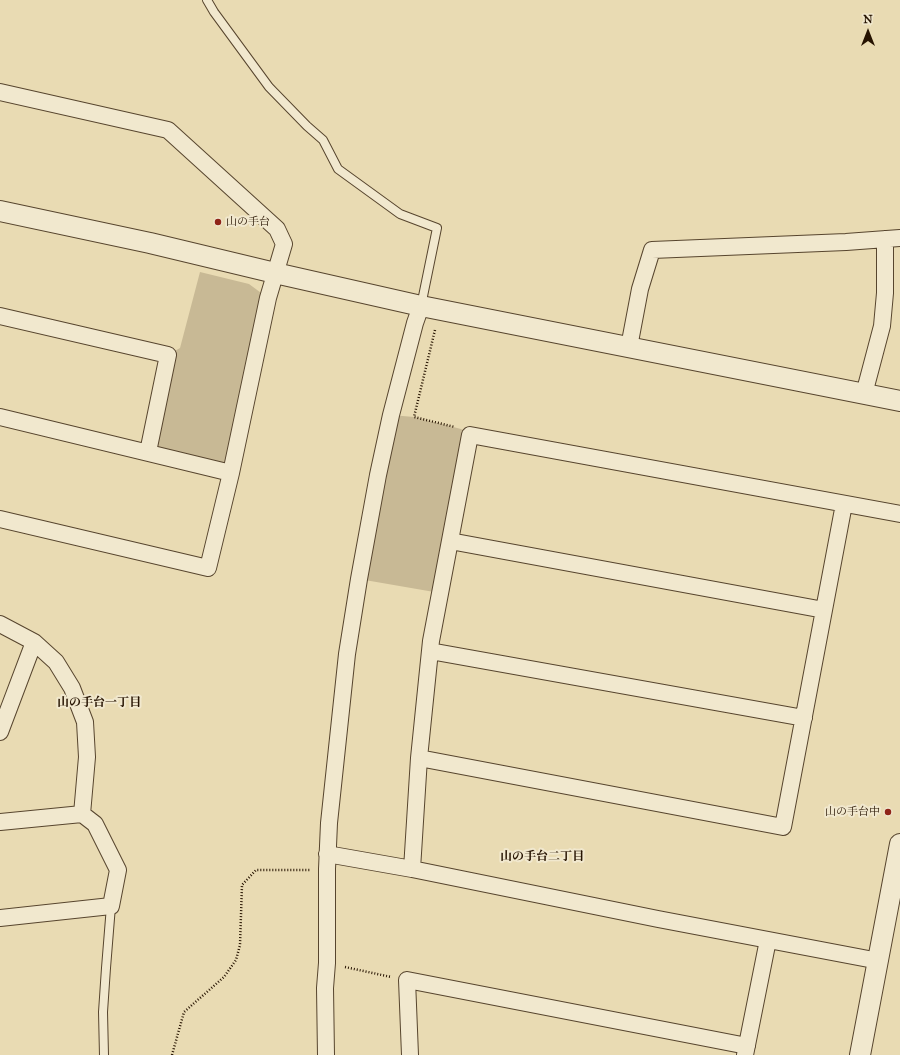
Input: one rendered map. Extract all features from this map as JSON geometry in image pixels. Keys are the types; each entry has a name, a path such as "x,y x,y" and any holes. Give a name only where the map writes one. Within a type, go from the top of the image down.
{"street":[{"path":"0,92 168,130 277,229 284,244 268,298 231,473 208,568 0,519"},
{"path":"0,211 150,243 430,308 900,401"},
{"path":"629,347 640,289 652,250 892,239 884,293 882,326 864,394"},
{"path":"326,1055 325,988 327,964 327,862 329,823 347,654 378,475 391,415 415,323 430,308"},
{"path":"0,316 168,355 148,452"},
{"path":"0,418 148,452 231,473"},
{"path":"412,869 419,758 430,651 470,435 900,514"},
{"path":"419,758 783,827 844,504"},
{"path":"450,541 824,610"},
{"path":"0,624 34,642 56,662 72,688 85,722 87,757 82,814"},
{"path":"0,732 34,642"},
{"path":"430,651 804,718"},
{"path":"0,822 82,814 95,824 118,870 112,906 0,918"},
{"path":"860,1055 900,844"},
{"path":"327,862 412,869 658,919 879,961"},
{"path":"410,1055 407,980 746,1050 768,940"}],"lane":[{"path":"207,0 214,12 269,87 307,126 324,140 338,169 400,214 437,228 430,308"},
{"path":"104,1055 103,1012 112,906"}],"path":[{"path":"430,308 414,417 461,429 470,435"},
{"path":"172,1055 184,1012 224,977 236,960 240,945 242,885 256,870 327,862"},
{"path":"327,964 407,980"}],"shaded area":[{"path":"200,272 249,284 268,298 231,473 148,452 168,355 180,348"},
{"path":"391,415 414,417 461,429 470,435 440,593 359,579"}],"place":[{"name":"山の手台","path":"218,222"},
{"name":"山の手台中","path":"888,812"}],"district":[{"name":"山の手台一丁目","path":"99,703"},
{"name":"山の手台二丁目","path":"542,857"}]}
